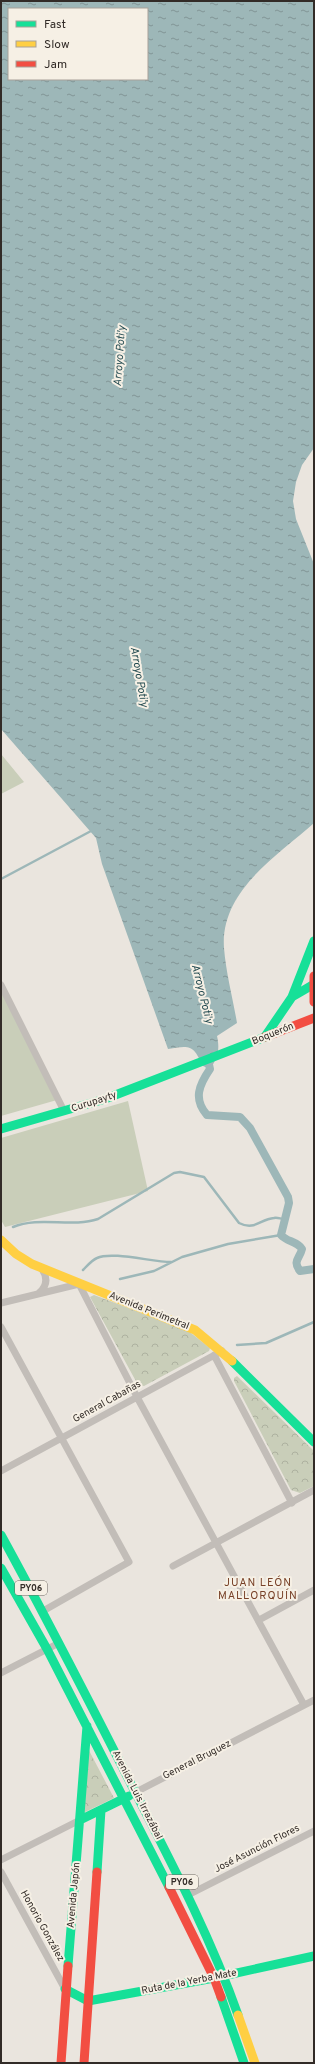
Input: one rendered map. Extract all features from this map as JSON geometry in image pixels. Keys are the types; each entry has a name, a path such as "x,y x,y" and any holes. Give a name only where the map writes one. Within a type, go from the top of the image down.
{"main road":[{"path":"264,1037 292,997 314,941"},
{"path":"292,997 314,981"},
{"path":"314,981 314,1002"},
{"name":"Boquerón","path":"184,1068 314,1018"},
{"name":"Curupayty","path":"1,1129 105,1099 184,1068"},
{"name":"Avenida Perimetral","path":"1,1240 25,1260 42,1268 79,1284 184,1324 201,1334 218,1353 314,1442"},
{"name":"Avenida Luis Irrazábal","path":"1,1535 43,1611 188,1895 224,1975 255,2063"},
{"name":"Avenida Luis Irrazábal","path":"1,1568 47,1649 124,1798 214,1978 244,2063"},
{"name":"Avenida Japón","path":"61,2063 65,1989 87,1726"},
{"name":"General Bruguez","path":"80,1820 136,1792"},
{"name":"Avenida Japón","path":"84,2063 101,1810"},
{"name":"Ruta de la Yerba Mate","path":"88,2001 214,1978 314,1956"},
{"path":"65,1989 88,2001"}],"street":[{"path":"1,985 64,1111"},
{"path":"39,1294 46,1283 42,1268"},
{"path":"1,1303 79,1284 137,1397 304,1705"},
{"path":"1,1327 129,1562 43,1611"},
{"path":"218,1353 292,1503"},
{"name":"General Cabañas","path":"1,1471 218,1353"},
{"path":"173,1566 314,1490"},
{"path":"259,1620 314,1590"},
{"path":"1,1673 59,1643"},
{"name":"General Bruguez","path":"136,1792 314,1700"},
{"path":"1,1860 80,1820"},
{"name":"José Asunción Flores","path":"188,1895 314,1831"},
{"name":"Honorio González","path":"1,1872 65,1989"}],"green space":[{"path":"1,754 24,782 1,794"},
{"path":"1,987 57,1100 1,1116"},
{"path":"128,1101 148,1191 5,1227 1,1220 1,1138"},
{"path":"94,1295 187,1330 210,1348 209,1351 144,1386 138,1385 90,1297"},
{"path":"237,1376 314,1451 314,1486 300,1493 291,1490 234,1381 234,1378"},
{"path":"83,1739 114,1798 79,1815"}],"water":[{"path":"1,1 314,1 314,448 302,465 296,482 293,501 296,519 314,564 314,823 268,862 254,876 241,892 231,909 225,928 224,948 237,1023 217,1036 218,1053 210,1069 203,1066 197,1054 190,1048 182,1047 168,1049 102,864 96,838 1,729"}],"waterway":[{"path":"1,879 91,831"},
{"name":"Arroyo Poti'y","path":"208,1060 210,1069 199,1092 200,1103 203,1109 207,1115 240,1117 250,1128 288,1197 289,1203 281,1235 297,1244 302,1249 297,1260 297,1265 300,1271 314,1269"},
{"path":"13,1227 34,1222 77,1222 98,1219 174,1173 180,1172 204,1177 239,1223 249,1226 269,1219 284,1219"},
{"path":"120,1279 154,1271 182,1257 228,1244 281,1235"},
{"path":"83,1270 93,1260 104,1256 122,1256 171,1262"},
{"path":"237,1345 266,1343 314,1322"}],"traffic: fast":[{"path":"266,1035 292,997 314,941"},
{"path":"292,997 314,984"},
{"path":"1,1129 105,1099 265,1037"},
{"path":"232,1361 314,1442"},
{"path":"1,1535 67,1659 175,1869 215,1956 238,2015"},
{"path":"1,1568 47,1649 169,1887"},
{"path":"68,1966 87,1726"},
{"path":"80,1820 129,1796"},
{"path":"97,1872 101,1810"},
{"path":"65,1989 88,2001 214,1978 314,1956"},
{"path":"221,1997 244,2063"}],"traffic: slow":[{"path":"1,1240 16,1254 32,1264 195,1330 232,1361"},
{"path":"238,2015 255,2063"}],"traffic: jam":[{"path":"314,976 314,1002"},
{"path":"265,1037 314,1018"},
{"path":"84,2063 97,1872"},
{"path":"169,1887 214,1978 221,1997"},
{"path":"61,2063 68,1966"}],"district":[{"name":"JUAN LEÓN MALLORQUÍN","path":"258,1589"}]}
